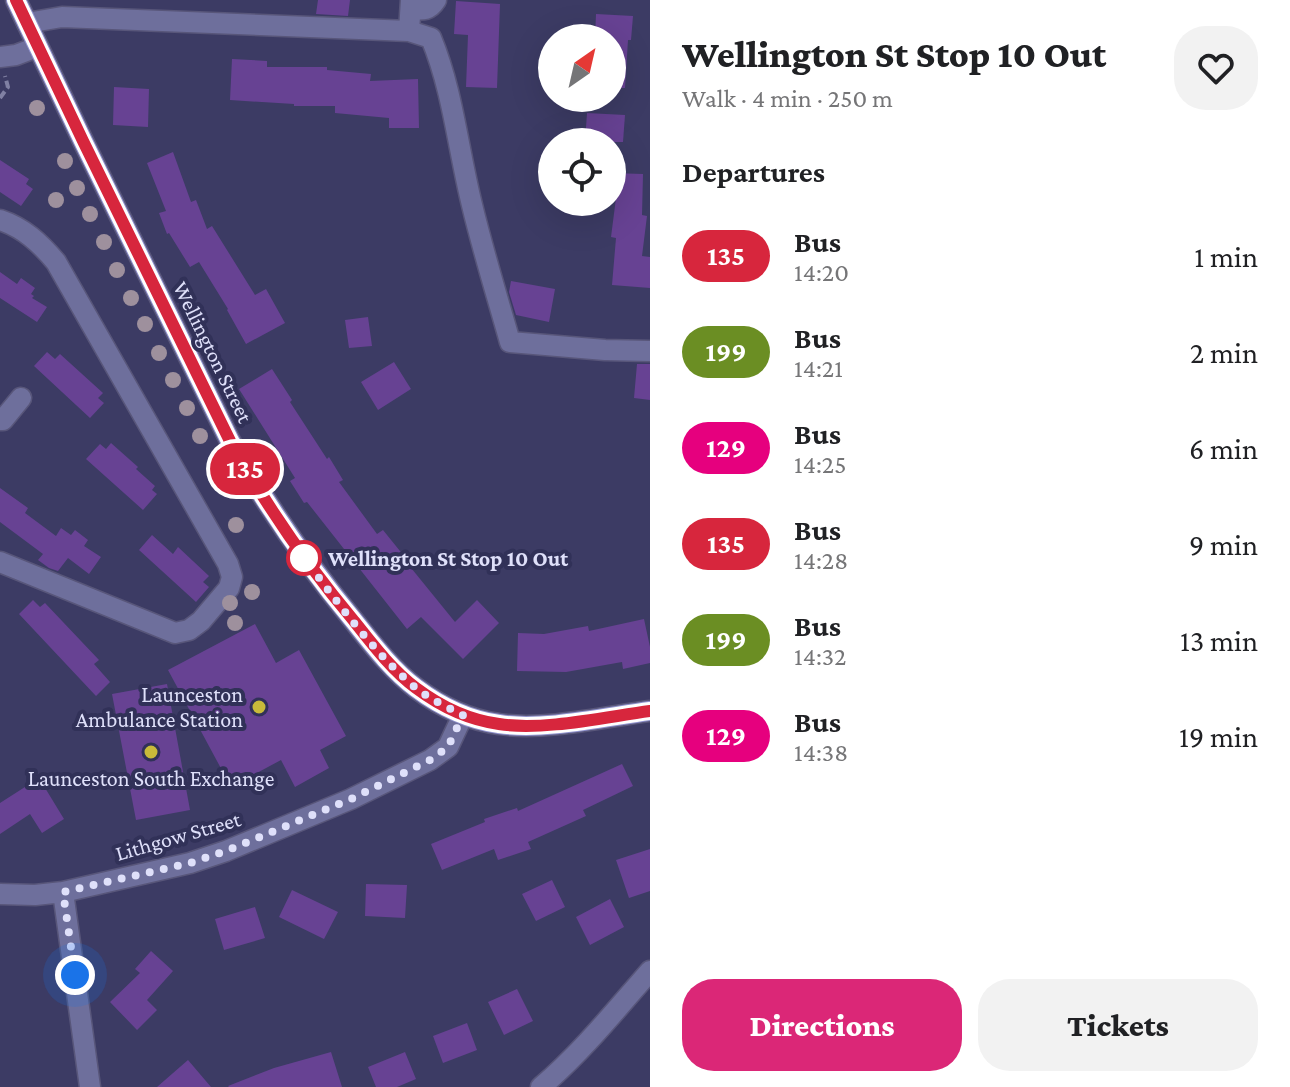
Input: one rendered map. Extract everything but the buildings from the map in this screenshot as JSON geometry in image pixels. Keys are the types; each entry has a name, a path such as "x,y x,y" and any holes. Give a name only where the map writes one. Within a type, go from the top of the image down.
{"main road":[{"name":"Wellington Street","path":"16,0 251,479 310,566 382,655 418,690 440,705 463,715 499,724 538,726 650,711"}],"street":[{"path":"409,31 411,4 424,11 436,0"},
{"path":"27,23 62,17 409,31 431,38 440,59 471,205 510,342 650,351"},
{"path":"2,66 16,55 37,47"},
{"path":"0,220 29,234 56,262 228,564 232,577 229,588 201,621 189,630 175,633 0,562"},
{"path":"0,420 21,398"},
{"name":"Lithgow Street","path":"0,894 63,892 190,863 226,851 351,799 430,760 448,747 463,715"},
{"path":"63,892 90,1087"},
{"path":"541,1087 650,971"}],"path":[{"path":"0,98 8,87 2,66"}],"bus line":[{"name":"135","path":"16,0 251,479 310,566 382,655 408,682 440,705 463,715 499,724 538,726 650,711"}],"place":[{"name":"Wellington St Stop 10 Out","path":"304,558"},
{"name":"Launceston Ambulance Station","path":"259,707"},
{"name":"Launceston South Exchange","path":"151,752"}],"route":[{"path":"75,975 63,892 190,863 226,851 351,799 430,760 448,747 463,715 440,705 408,682 382,655 304,558"}]}
